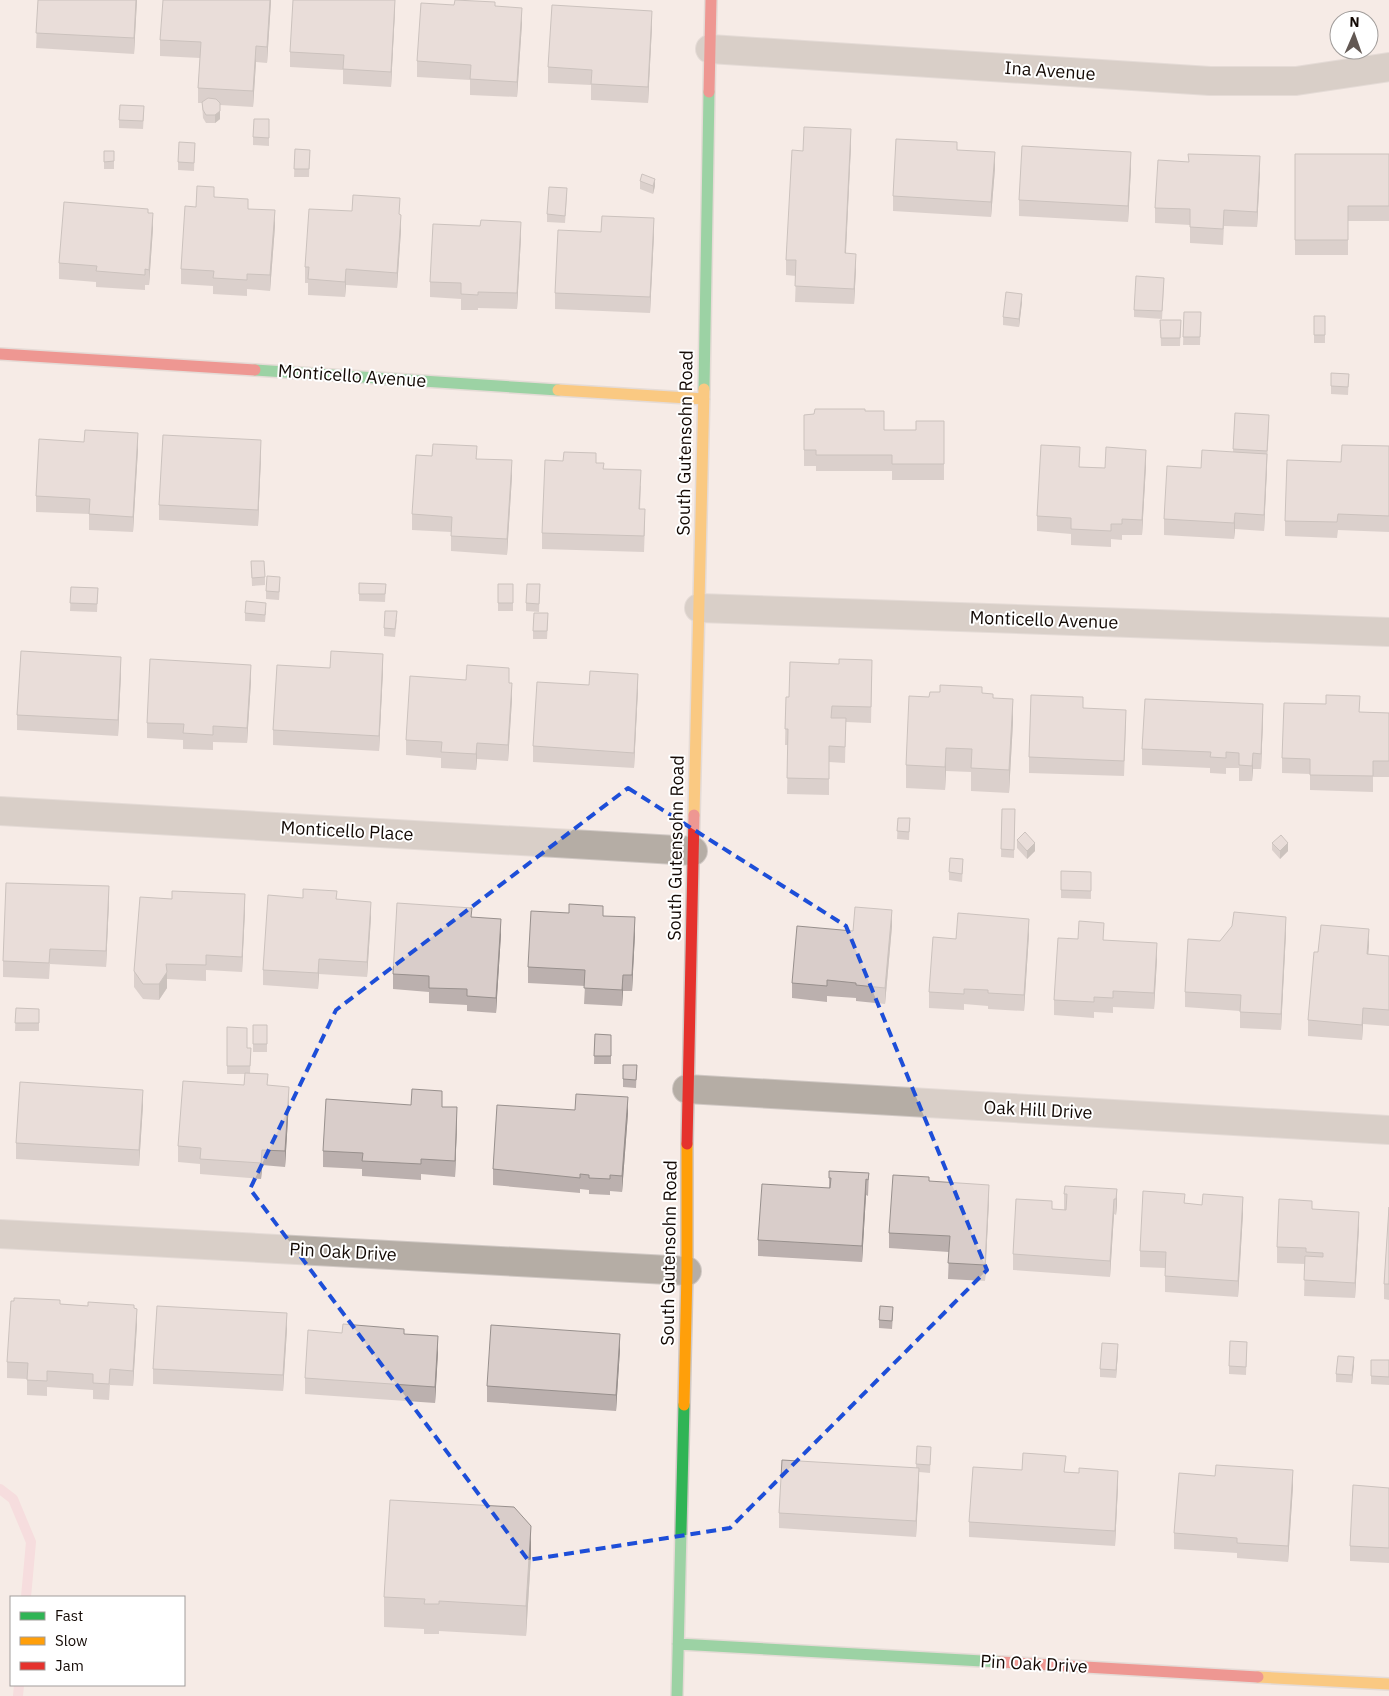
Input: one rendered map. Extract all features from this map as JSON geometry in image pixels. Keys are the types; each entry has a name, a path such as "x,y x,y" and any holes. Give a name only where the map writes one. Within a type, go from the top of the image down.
{"street":[{"name":"South Gutensohn Road","path":"677,1696 687,1271 687,1089 704,399 711,0"},
{"name":"Ina Avenue","path":"710,49 1210,81 1296,81 1389,67"},
{"name":"Monticello Avenue","path":"0,354 704,399"},
{"name":"Monticello Avenue","path":"699,608 1389,632"},
{"name":"Monticello Place","path":"0,811 693,851"},
{"name":"Oak Hill Drive","path":"687,1089 1389,1130"},
{"name":"Pin Oak Drive","path":"0,1234 687,1271"},
{"name":"Pin Oak Drive","path":"678,1644 1389,1684"}],"highlighted area":[{"path":"628,788 846,926 987,1270 730,1528 528,1560 250,1189 336,1010"}],"building":[{"path":"38,0 136,0 134,38 36,33"},
{"path":"163,0 270,0 267,47 256,46 253,91 198,88 201,42 160,40"},
{"path":"293,0 395,0 391,72 343,69 344,55 290,52"},
{"path":"455,0 495,2 495,6 522,8 517,82 470,79 471,65 417,61 421,3 454,5"},
{"path":"552,5 652,11 648,87 591,84 592,70 548,67"},
{"path":"208,98 216,99 220,103 220,111 215,115 206,115 203,110 202,102"},
{"path":"120,105 144,106 143,121 119,120"},
{"path":"254,119 269,119 269,138 253,137"},
{"path":"804,127 851,129 845,253 856,254 854,289 795,286 796,260 786,260 792,150 803,151"},
{"path":"896,139 957,142 957,150 995,152 991,202 893,196"},
{"path":"179,142 195,143 194,163 178,162"},
{"path":"1022,146 1131,152 1128,206 1019,200"},
{"path":"295,149 310,150 309,169 294,169"},
{"path":"104,151 114,151 114,161 104,162"},
{"path":"1188,154 1260,156 1257,212 1224,210 1223,229 1190,227 1190,209 1155,208 1158,160 1189,162"},
{"path":"1295,154 1389,154 1389,206 1348,206 1348,240 1295,240"},
{"path":"642,174 655,179 653,186 640,181"},
{"path":"197,186 214,187 214,197 248,199 248,209 275,210 270,275 247,274 247,280 213,278 214,271 181,269 185,206 196,207"},
{"path":"549,187 567,188 565,216 547,214"},
{"path":"353,195 400,198 399,214 401,215 397,273 346,269 345,282 308,279 309,267 305,267 309,209 352,211"},
{"path":"64,202 148,209 148,213 153,213 149,270 145,269 145,275 96,271 97,266 59,263"},
{"path":"602,216 654,218 650,297 555,293 558,230 601,232"},
{"path":"481,220 521,222 517,293 478,292 478,295 461,294 461,283 430,282 433,224 480,226"},
{"path":"1136,276 1164,278 1162,311 1134,310"},
{"path":"1006,292 1022,294 1019,319 1003,317"},
{"path":"1184,312 1201,312 1200,337 1183,337"},
{"path":"1314,316 1325,316 1325,335 1314,335"},
{"path":"1160,320 1181,320 1180,338 1161,338"},
{"path":"1331,373 1349,374 1348,387 1331,386"},
{"path":"815,409 884,411 884,430 916,430 916,421 944,421 944,464 892,464 892,455 816,455 816,450 804,450 804,415 814,414"},
{"path":"1235,413 1269,415 1267,451 1233,449"},
{"path":"85,430 138,433 133,517 89,514 90,499 36,496 39,439 84,442"},
{"path":"163,435 261,440 258,510 159,505"},
{"path":"433,444 477,446 476,459 512,460 507,539 451,536 452,517 412,514 416,455 432,456"},
{"path":"1041,445 1080,447 1079,467 1105,468 1106,447 1146,450 1142,520 1122,519 1122,524 1111,524 1111,531 1071,529 1071,518 1037,516"},
{"path":"1342,445 1389,446 1389,516 1338,514 1337,522 1285,521 1287,460 1341,462"},
{"path":"1202,450 1267,454 1264,515 1235,513 1234,523 1164,519 1167,466 1201,468"},
{"path":"564,452 596,453 596,463 604,463 603,469 641,470 639,509 645,509 644,536 542,533 545,460 563,461"},
{"path":"251,561 264,561 265,577 252,578"},
{"path":"267,576 280,577 279,592 266,591"},
{"path":"359,583 386,584 385,594 359,594"},
{"path":"498,584 513,584 513,603 498,603"},
{"path":"527,584 540,584 539,604 526,603"},
{"path":"71,587 98,588 97,604 70,603"},
{"path":"246,601 266,603 265,615 245,613"},
{"path":"385,611 397,611 395,629 384,628"},
{"path":"534,613 548,613 547,631 533,631"},
{"path":"21,651 121,657 118,720 17,715"},
{"path":"331,651 383,654 379,736 273,730 277,665 330,668"},
{"path":"150,659 251,665 247,728 213,726 213,735 183,733 184,724 147,723"},
{"path":"839,659 872,660 871,707 832,706 831,718 846,718 845,747 829,746 829,779 787,778 788,729 785,729 786,697 789,697 790,662 839,664"},
{"path":"467,665 509,668 509,683 512,683 508,745 477,743 476,754 441,752 442,742 406,740 410,676 466,680"},
{"path":"590,671 638,674 634,753 533,746 537,682 589,685"},
{"path":"940,685 982,687 982,693 993,694 993,698 1013,699 1009,770 971,768 972,749 946,748 945,767 906,765 909,696 929,697 930,692 940,692"},
{"path":"1031,695 1083,697 1083,708 1126,710 1124,761 1029,757"},
{"path":"1326,695 1360,696 1359,712 1389,713 1389,761 1373,761 1373,776 1310,775 1310,759 1282,758 1284,703 1326,704"},
{"path":"1145,699 1263,704 1261,754 1253,753 1252,766 1239,765 1239,753 1226,752 1226,758 1210,757 1211,752 1142,749"},
{"path":"1002,809 1015,809 1014,850 1001,849"},
{"path":"898,818 910,818 909,832 897,831"},
{"path":"1025,832 1035,843 1027,851 1017,840"},
{"path":"1281,835 1288,843 1280,851 1272,843"},
{"path":"950,858 963,859 962,874 949,872"},
{"path":"1061,871 1091,872 1091,891 1061,890"},
{"path":"6,883 109,886 106,951 50,949 49,963 3,961"},
{"path":"303,889 337,891 336,899 371,902 367,962 319,959 318,973 263,970 268,895 303,898"},
{"path":"172,891 245,894 242,957 206,955 206,965 166,964 167,972 159,984 143,984 134,971 140,897 172,899"},
{"path":"397,903 472,908 471,917 501,919 496,998 467,996 467,989 429,988 429,976 393,974"},
{"path":"569,904 603,906 603,916 635,917 632,975 623,975 622,990 584,988 585,970 528,967 531,911 569,913"},
{"path":"855,907 892,910 885,988 827,980 827,986 792,983 797,926 853,931"},
{"path":"1234,912 1286,917 1281,1014 1240,1012 1241,995 1185,992 1188,939 1220,941 1232,926"},
{"path":"958,913 1029,919 1024,995 988,993 988,990 964,989 964,994 929,992 933,937 956,939"},
{"path":"1079,921 1104,923 1103,940 1157,943 1154,993 1113,991 1113,998 1094,997 1094,1002 1054,1000 1058,938 1078,939"},
{"path":"1321,925 1369,929 1367,954 1389,956 1389,1010 1363,1008 1362,1025 1308,1020 1314,952 1318,952"},
{"path":"16,1008 39,1009 39,1023 15,1023"},
{"path":"253,1025 267,1025 267,1044 253,1044"},
{"path":"227,1027 247,1028 247,1048 251,1048 250,1066 227,1066"},
{"path":"595,1034 611,1035 611,1056 594,1056"},
{"path":"623,1065 637,1065 636,1080 623,1079"},
{"path":"245,1073 268,1074 267,1085 289,1087 285,1151 262,1150 261,1163 200,1159 201,1148 178,1146 183,1081 244,1085"},
{"path":"20,1082 143,1090 139,1150 16,1143"},
{"path":"412,1089 442,1091 442,1107 457,1107 455,1161 421,1159 421,1164 362,1161 363,1153 323,1151 326,1099 411,1105"},
{"path":"576,1094 628,1097 622,1176 610,1175 610,1179 589,1178 589,1175 580,1174 580,1178 493,1169 497,1105 575,1110"},
{"path":"829,1171 869,1173 868,1180 866,1179 862,1246 758,1240 762,1184 830,1188 831,1178 829,1178"},
{"path":"893,1175 929,1177 929,1181 989,1185 985,1265 948,1263 950,1236 889,1233"},
{"path":"1065,1186 1117,1189 1116,1199 1114,1199 1110,1261 1013,1254 1016,1199 1052,1201 1052,1209 1066,1210 1067,1194 1064,1194"},
{"path":"1143,1191 1185,1194 1184,1203 1202,1205 1203,1194 1243,1197 1238,1281 1165,1276 1166,1252 1140,1251"},
{"path":"1279,1199 1312,1201 1312,1209 1359,1212 1355,1283 1304,1280 1305,1256 1323,1257 1323,1253 1306,1252 1306,1248 1277,1247"},
{"path":"1389,1207 1389,1284 1384,1284"},
{"path":"14,1298 60,1300 60,1304 88,1306 88,1302 134,1305 134,1308 137,1309 133,1371 110,1369 109,1384 93,1383 93,1374 47,1371 47,1381 27,1380 28,1363 7,1362 11,1301 14,1301"},
{"path":"157,1306 287,1313 283,1375 153,1369"},
{"path":"880,1306 893,1307 892,1321 879,1320"},
{"path":"343,1324 404,1329 404,1334 438,1336 435,1387 305,1378 308,1330 342,1333"},
{"path":"491,1325 620,1334 616,1395 487,1386"},
{"path":"1230,1341 1247,1342 1246,1367 1229,1366"},
{"path":"1102,1343 1118,1344 1116,1370 1100,1369"},
{"path":"1338,1356 1354,1357 1352,1375 1336,1374"},
{"path":"1371,1360 1389,1360 1389,1377 1371,1376"},
{"path":"917,1446 931,1447 930,1465 916,1464"},
{"path":"1023,1453 1066,1456 1064,1472 1079,1473 1079,1468 1118,1471 1115,1531 969,1522 973,1467 1022,1470"},
{"path":"782,1460 919,1468 916,1521 779,1513"},
{"path":"1216,1465 1293,1470 1288,1546 1237,1543 1237,1538 1174,1533 1179,1473 1215,1476"},
{"path":"1353,1485 1389,1488 1389,1548 1350,1546"},
{"path":"390,1500 514,1507 531,1526 526,1606 439,1601 439,1604 424,1604 425,1599 384,1597"}],"waterway":[{"path":"0,1489 13,1499 31,1542 26,1596"},
{"path":"18,1696 19,1686"}],"traffic: fast":[{"path":"704,389 709,92"},
{"path":"255,370 558,390"},
{"path":"677,1696 684,1405"},
{"path":"678,1644 1000,1662"}],"traffic: slow":[{"path":"694,815 704,389"},
{"path":"558,390 704,399"},
{"path":"684,1405 687,1144"},
{"path":"1258,1677 1389,1684"}],"traffic: jam":[{"path":"709,92 711,0"},
{"path":"0,354 255,370"},
{"path":"687,1144 694,815"},
{"path":"1000,1662 1258,1677"}]}
